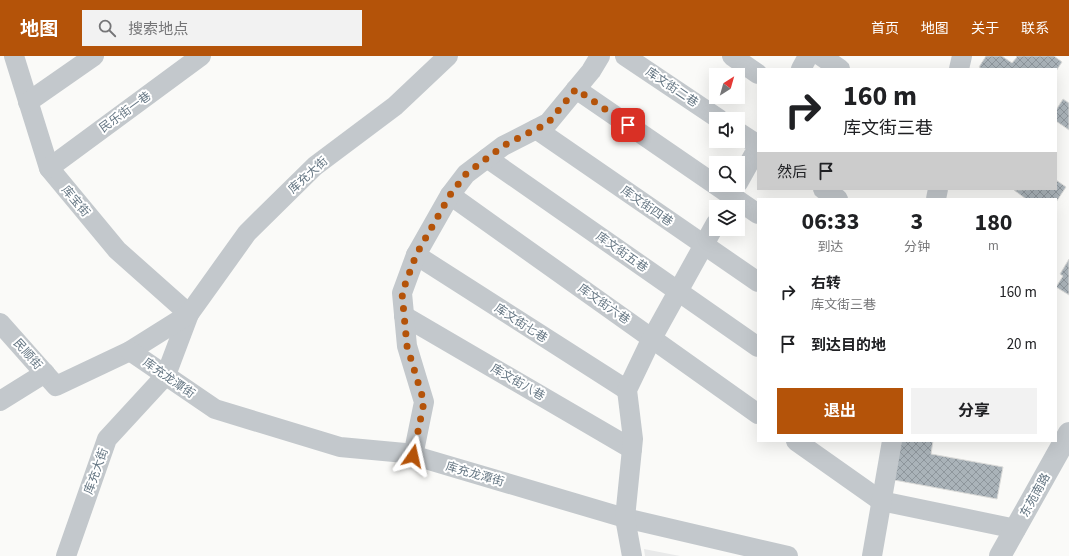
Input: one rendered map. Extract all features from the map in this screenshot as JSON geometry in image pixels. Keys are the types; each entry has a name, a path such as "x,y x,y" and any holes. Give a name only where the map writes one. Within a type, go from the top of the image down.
{"street":[{"name":"库宝街","path":"14,56 49,168 117,250 189,314"},
{"path":"28,102 94,56"},
{"name":"民乐街一巷","path":"49,168 201,56"},
{"name":"库充大街","path":"66,556 107,439 166,375 189,314 247,233 315,166 395,106 448,56"},
{"path":"413,456 424,402 407,346 402,293 416,255 450,195 466,174 503,146 548,123 591,71 600,56"},
{"name":"库文街二巷","path":"625,56 709,112"},
{"path":"732,56 757,73"},
{"path":"801,68 808,56"},
{"path":"821,56 839,68"},
{"path":"959,68 962,56"},
{"path":"576,89 733,193 757,213"},
{"name":"库文街四巷","path":"536,129 757,281"},
{"path":"745,137 757,145"},
{"path":"733,193 757,148"},
{"name":"库文街五巷","path":"487,158 757,346"},
{"path":"824,190 836,198"},
{"name":"库文街六巷","path":"450,195 757,413"},
{"path":"632,556 625,518 633,439 627,390 652,339 709,236"},
{"name":"库文街七巷","path":"416,255 627,390"},
{"name":"库充大街","path":"0,401 50,379 130,351 189,314"},
{"name":"库文街八巷","path":"404,316 632,449"},
{"name":"民顺街","path":"0,323 50,379"},
{"name":"库充龙潭街","path":"130,351 215,409 340,447 405,453 625,518 788,556"},
{"path":"797,442 881,501 1016,529"},
{"path":"872,556 892,442"},
{"name":"东苑南路","path":"1000,556 1067,450"},
{"name":"东苑南路","path":"1014,556 1067,450"}],"shaded area":[{"path":"644,549 680,556 645,556"}],"building":[{"path":"986,56 1002,56 1012,63 1017,57 1016,56 1054,56 1062,62 1057,70 1057,68 979,67"},
{"path":"1063,99 1069,103 1069,130 1057,122 1057,108"},
{"path":"1057,181 1066,187 1057,200 1057,198 1025,198 1014,190 1057,190"},
{"path":"1069,259 1069,295 1057,288 1063,276 1060,274"},
{"path":"901,442 933,442 931,454 1003,467 997,499 894,480"}],"route":[{"path":"413,456 424,402 407,346 402,293 416,255 450,195 466,174 503,146 548,123 576,89 628,125"}]}
